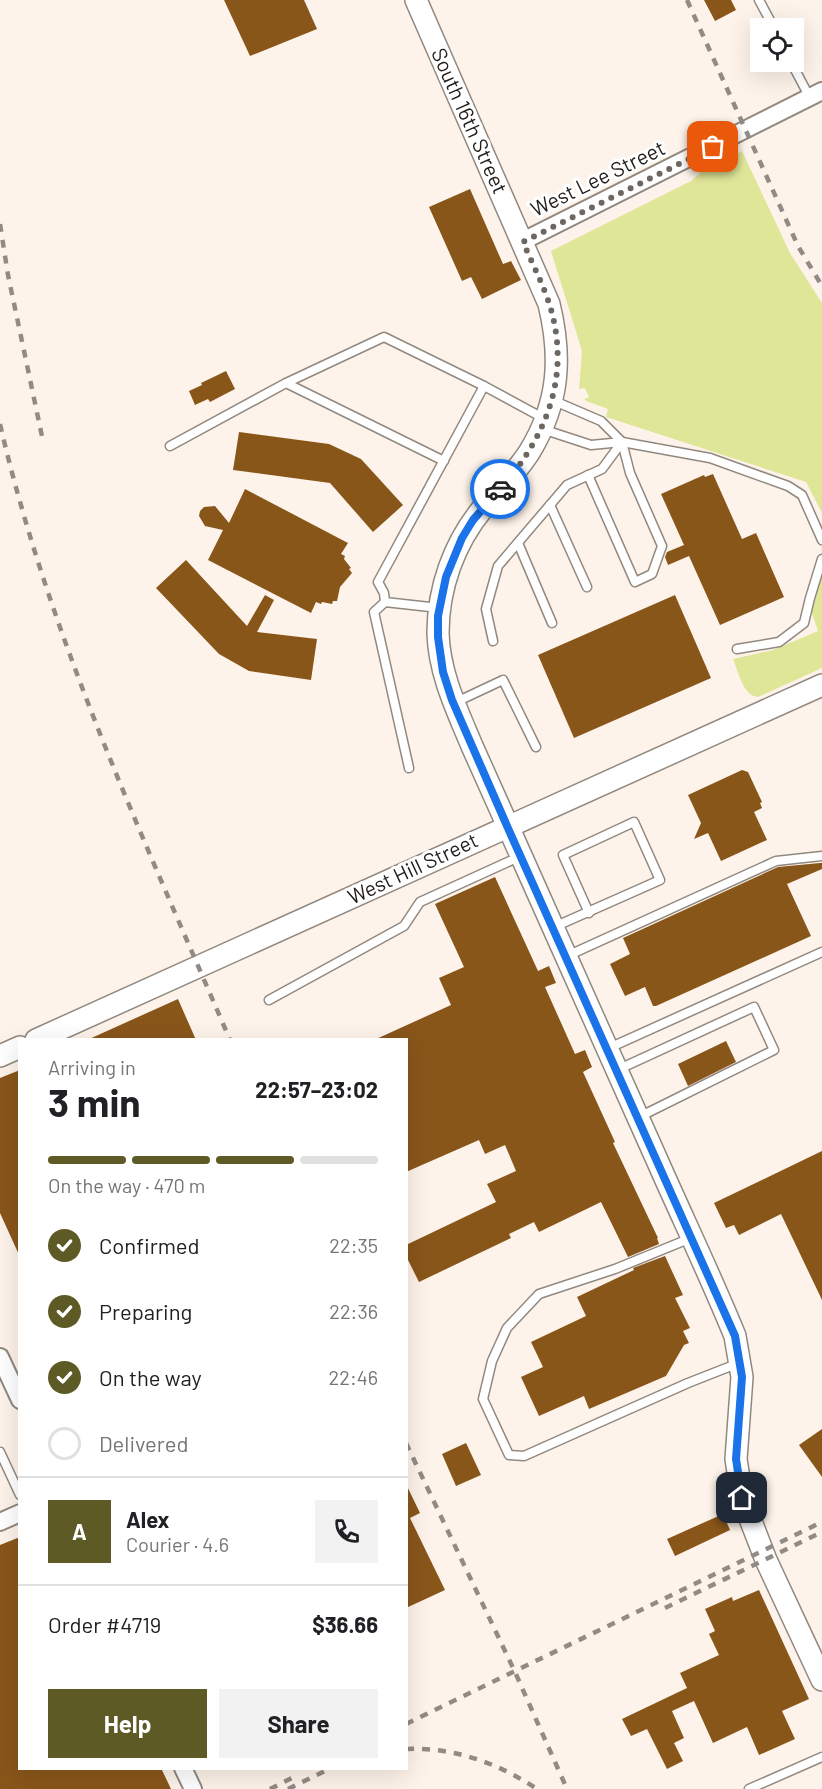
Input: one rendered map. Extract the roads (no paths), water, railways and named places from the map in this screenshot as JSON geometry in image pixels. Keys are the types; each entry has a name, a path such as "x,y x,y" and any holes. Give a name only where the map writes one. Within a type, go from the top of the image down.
{"street":[{"name":"South 16th Street","path":"416,0 549,304 556,333 557,377 546,416"},
{"name":"West Lee Street","path":"523,242 816,95"},
{"path":"546,416 522,462 483,508 462,538 446,577 440,608 438,637 443,672 454,704 507,826 735,1336 742,1377 736,1459 742,1498 766,1560 822,1680"},
{"name":"West Hill Street","path":"40,1038 822,685"},
{"path":"0,1056 18,1048"},
{"path":"0,1357 18,1396"},
{"path":"0,1522 18,1514"},
{"path":"184,1770 193,1789"}],"lane":[{"path":"759,0 769,18"},
{"path":"799,72 816,95"},
{"path":"170,446 286,383 384,337 546,416 591,445 622,442 710,458 788,486 802,495 822,540"},
{"path":"286,383 444,461"},
{"path":"385,602 384,593 378,582 484,386"},
{"path":"546,416 601,421 622,442 630,473 662,546 652,574 634,582 588,475"},
{"path":"493,641 486,609 498,566 567,484 602,469 622,442"},
{"path":"550,505 587,587"},
{"path":"518,543 552,623"},
{"path":"737,649 779,642 804,623 822,559"},
{"path":"410,768 374,612 385,602 440,608"},
{"path":"454,704 504,680 536,747"},
{"path":"554,927 589,913 660,880 634,822 563,855 589,913"},
{"path":"269,1000 404,926 420,902 522,856"},
{"path":"566,956 776,861 822,856"},
{"path":"608,1048 822,952"},
{"path":"617,1070 754,1007 774,1050 638,1118"},
{"path":"692,1238 615,1269 539,1294 507,1328 492,1361 483,1399 509,1455 524,1456 688,1383 740,1363"},
{"path":"0,1452 18,1491"},
{"path":"749,1789 822,1757"}],"railway":[{"path":"687,0 798,246 822,286"},
{"path":"0,224 8,275 43,441"},
{"path":"0,424 20,503 72,660 132,813 229,1038"},
{"path":"408,1447 515,1672 567,1789"},
{"path":"408,1723 822,1522"},
{"path":"665,1608 822,1532"},
{"path":"408,1749 441,1751 475,1758 537,1789"},
{"path":"288,1789 327,1770"},
{"path":"270,1789 296,1776"}]}
